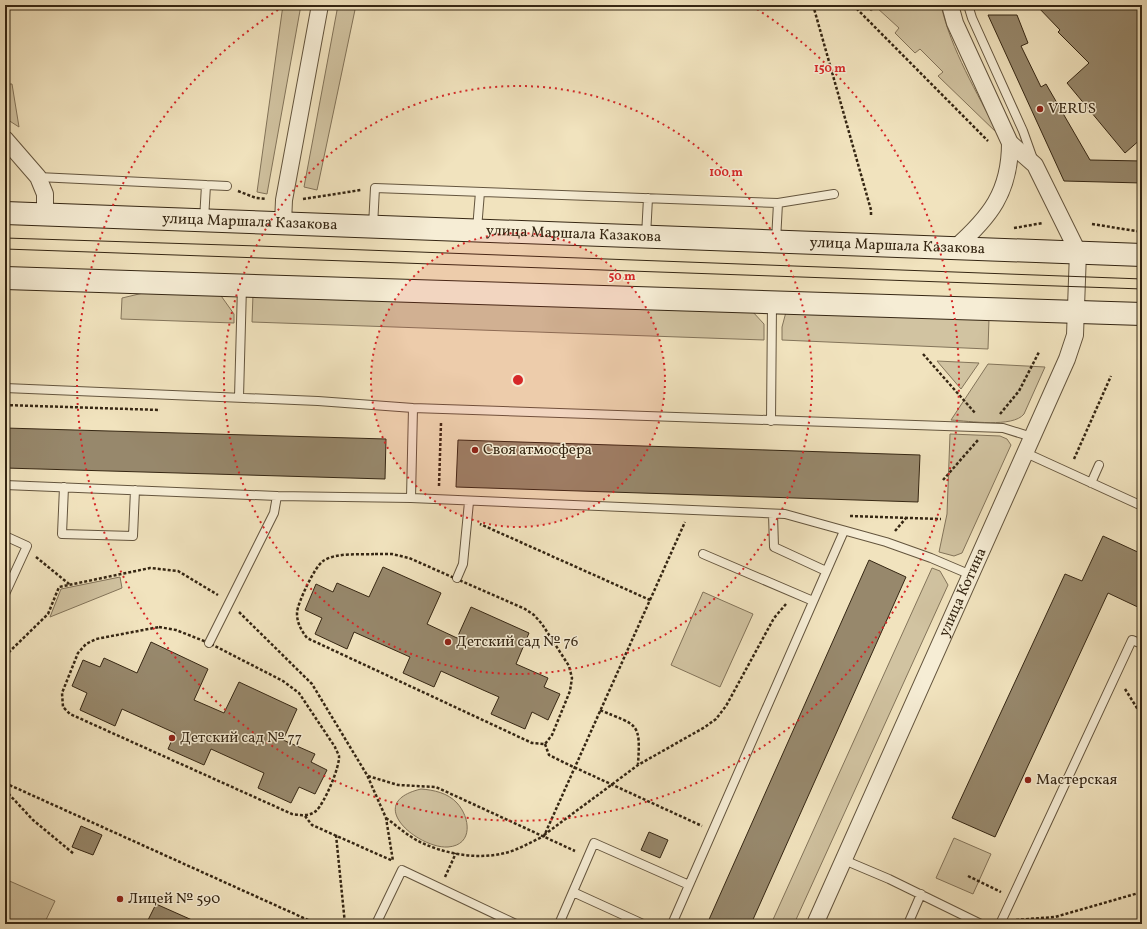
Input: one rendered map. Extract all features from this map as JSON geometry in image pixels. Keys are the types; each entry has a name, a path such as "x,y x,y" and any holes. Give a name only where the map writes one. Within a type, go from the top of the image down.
{"main road":[{"name":"улица Маршала Казакова","path":"5,213 1142,255"},
{"path":"5,278 1142,314"}],"street":[{"path":"283,223 284,200 320,5"},
{"path":"950,5 955,23 1010,143 1035,165 1078,252"},
{"path":"5,139 38,178 45,194 45,214"},
{"path":"955,248 979,227 994,206 1010,163 1010,143"},
{"name":"улица Котина","path":"815,924 1067,359 1075,335 1078,252"}],"lane":[{"path":"968,5 972,18 1023,131 1035,165"},
{"path":"38,178 227,186"},
{"path":"204,220 206,185"},
{"path":"373,226 375,188 778,203 834,194"},
{"path":"477,230 480,192"},
{"path":"646,236 648,198"},
{"path":"776,241 778,203"},
{"path":"239,398 242,285"},
{"path":"771,421 772,302"},
{"path":"5,388 318,401 413,408 989,428 1018,432 1032,437"},
{"path":"411,498 413,408"},
{"path":"1026,453 1142,506"},
{"path":"1091,483 1099,465"},
{"path":"5,485 277,496 411,498 469,502 785,514 892,544 971,575"},
{"path":"64,487 62,534 133,536 135,490"},
{"path":"210,643 274,513 277,496"},
{"path":"457,578 463,564 469,502"},
{"path":"773,514 774,547 826,571"},
{"path":"672,924 844,531"},
{"path":"5,536 27,546 5,594"},
{"path":"703,554 813,601"},
{"path":"1000,924 1132,640 1142,644"},
{"path":"559,924 594,843 689,885"},
{"path":"844,860 921,894 981,924"},
{"path":"376,924 402,870 516,924"},
{"path":"573,892 643,924"},
{"path":"908,924 921,894"}],"path":[{"path":"813,5 871,218"},
{"path":"853,5 991,144"},
{"path":"227,186 256,198 271,200"},
{"path":"298,199 375,188"},
{"path":"1010,228 1043,223"},
{"path":"1092,224 1142,232"},
{"path":"999,416 1019,391 1039,352"},
{"path":"923,354 989,428"},
{"path":"1068,472 1111,376"},
{"path":"438,500 441,420"},
{"path":"943,480 982,435"},
{"path":"544,836 691,510"},
{"path":"846,516 941,519"},
{"path":"468,519 650,600"},
{"path":"392,554 409,558 457,578 534,615 569,666 572,678 570,691 552,736 545,744 532,743 307,638 299,626 297,611 314,572 323,561 340,556 392,554"},
{"path":"34,556 69,585"},
{"path":"5,656 48,614 59,587 150,568 178,571 229,602 312,684 367,776 386,818 395,862 312,825 305,816"},
{"path":"386,818 417,841 435,849 456,854 479,856 505,853 527,845 544,836 638,765 716,719 726,706 774,618 794,594"},
{"path":"160,627 176,630 210,643 283,681 300,692 335,747 339,756 336,768 323,803 315,812 305,816 284,811 70,714 62,707 62,693 78,652 86,644 96,639 160,627"},
{"path":"1115,675 1142,716"},
{"path":"600,710 631,722 637,729 640,739 638,765"},
{"path":"545,744 550,755 574,768 713,830"},
{"path":"367,776 398,785 436,787 588,857"},
{"path":"5,783 317,924"},
{"path":"5,790 32,820 74,854"},
{"path":"336,835 345,924"},
{"path":"440,888 456,854"},
{"path":"968,876 1012,897"},
{"path":"1032,919 1055,917 1142,892"}],"shaded area":[{"path":"283,5 301,5 267,194 257,192"},
{"path":"338,5 356,5 317,190 304,187"},
{"path":"865,5 941,5 945,22 958,55 998,134 938,76 943,72 920,49 915,53 895,33 899,28 876,7 871,11"},
{"path":"5,84 12,84 19,127 5,118"},
{"path":"156,290 219,293 234,314 234,323 121,319 122,298"},
{"path":"253,294 752,311 764,324 764,340 252,322"},
{"path":"786,312 989,319 988,349 782,340 782,327"},
{"path":"937,361 979,363 961,389"},
{"path":"988,364 1045,367 1024,414 1010,421 990,423 951,420"},
{"path":"950,434 1000,436 1007,439 1011,445 962,553 954,556 939,552 947,514"},
{"path":"932,568 940,571 948,585 794,924 771,924"},
{"path":"120,577 122,588 50,617 61,589"},
{"path":"703,592 753,614 720,687 671,665"},
{"path":"421,789 440,793 457,803 465,816 467,823 466,836 462,841 456,845 448,847 436,846 423,841 411,833 402,824 396,814 396,804 404,796"},
{"path":"954,838 991,854 973,894 936,878"},
{"path":"5,879 55,901 44,924 5,924"}],"building":[{"path":"1036,5 1142,5 1142,138 1125,153 1067,83 1089,63 1058,32 1060,30"},
{"path":"988,15 1017,15 1028,43 1021,46 1041,87 1046,84 1090,160 1142,161 1142,183 1064,181"},
{"path":"5,428 386,439 385,479 5,468"},
{"path":"458,440 920,455 918,502 456,487"},
{"path":"1103,536 1142,554 1142,609 1108,593 995,837 952,818 1065,574 1082,581"},
{"path":"869,560 906,577 751,924 707,924"},
{"path":"383,567 441,593 427,624 457,638 471,607 529,633 516,664 548,678 544,687 560,694 548,720 532,712 525,729 491,714 499,697 441,671 434,687 403,673 410,657 354,632 347,649 315,634 322,618 305,610 316,584 333,592 337,583 369,597"},
{"path":"151,642 208,669 194,700 224,713 239,682 297,709 283,740 315,754 311,762 327,770 315,794 299,787 291,803 258,788 264,773 211,749 204,765 168,749 175,733 122,709 115,726 80,710 87,693 72,686 83,660 100,667 104,658 137,673"},
{"path":"81,826 102,835 93,855 72,847"},
{"path":"649,832 668,840 660,858 641,850"},
{"path":"156,904 201,924 146,924"}],"tram line":[{"path":"5,238 1142,279"},
{"path":"5,249 1142,289"}],"place":[{"name":"VERUS","path":"1040,109"},
{"name":"Своя атмосфера","path":"475,450"},
{"name":"Детский сад № 76","path":"448,642"},
{"name":"Детский сад № 77","path":"172,738"},
{"name":"Мастерская","path":"1028,780"},
{"name":"Лицей № 590","path":"120,899"}]}
